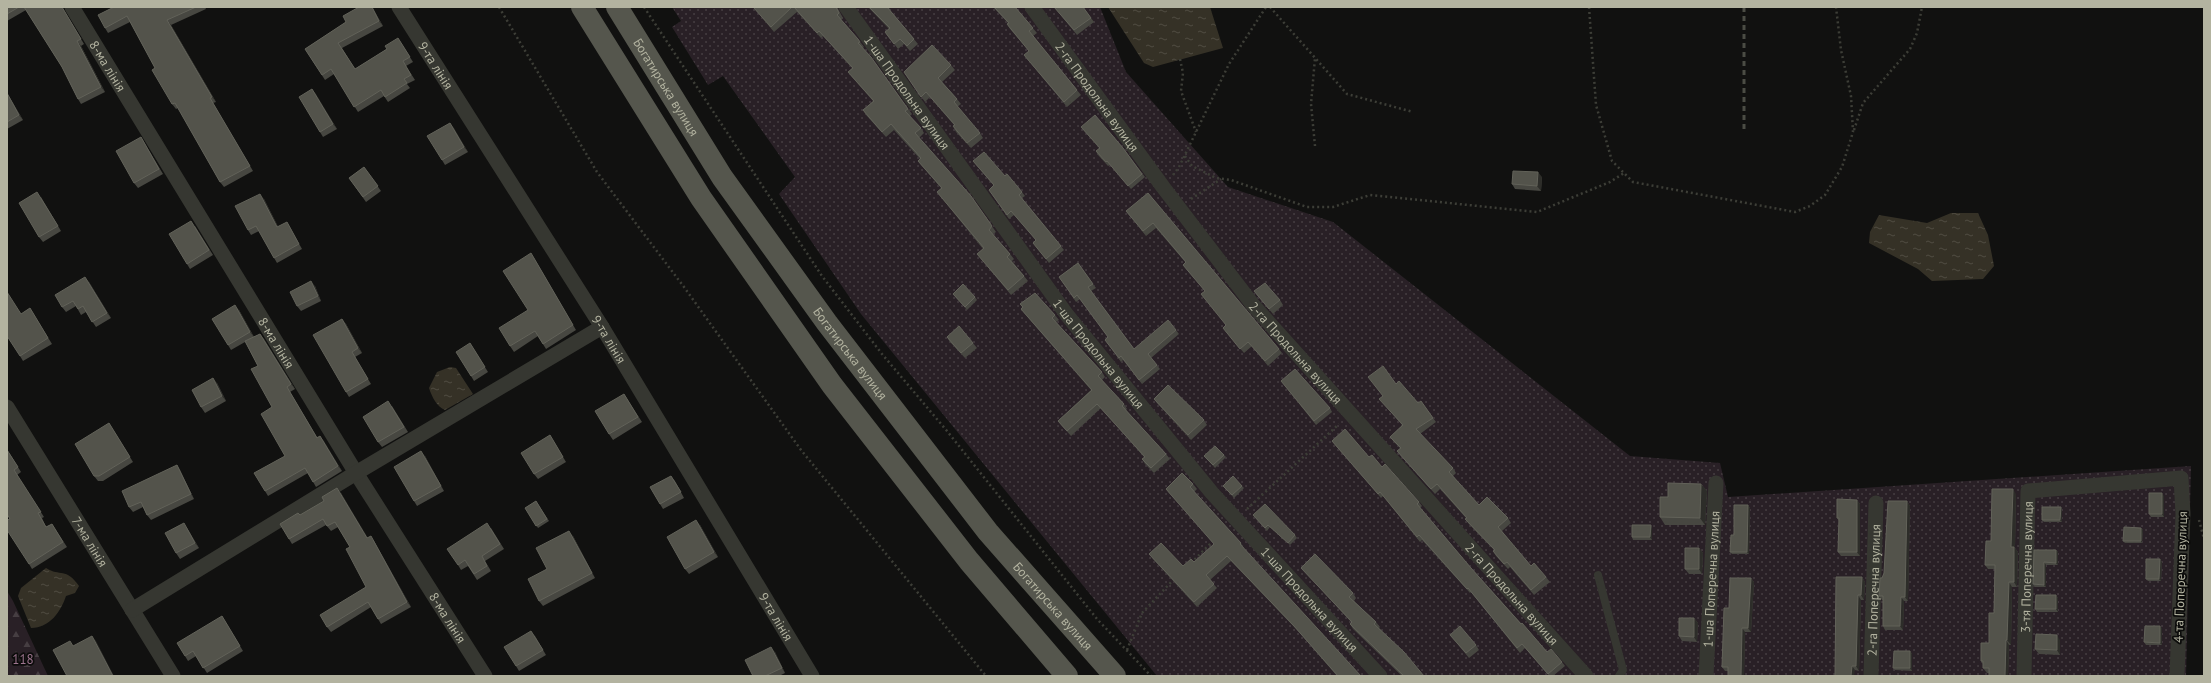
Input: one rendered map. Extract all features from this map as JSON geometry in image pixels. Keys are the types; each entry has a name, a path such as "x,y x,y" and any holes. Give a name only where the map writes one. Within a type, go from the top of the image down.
{"main road":[{"path":"582,7 702,198 832,385 969,561 1067,676"},
{"name":"Богатирська вулиця","path":"617,7 722,177 826,323 988,532 1114,673"}],"street":[{"name":"8-ма лінія","path":"72,7 356,473 485,676"},
{"name":"9-та лінія","path":"399,7 602,327 812,676"},
{"name":"1-ша Продольна вулиця","path":"846,7 1067,315 1212,493 1380,676"},
{"name":"2-га Продольна вулиця","path":"1032,7 1163,187 1258,311 1586,676"},
{"path":"132,610 356,473 602,327"},
{"name":"7-ма лінія","path":"7,407 173,676"},
{"name":"3-тя Поперечна вулиця","path":"2024,676 2028,491 2181,478"},
{"name":"4-та Поперечна вулиця","path":"2178,676 2183,514 2181,478"},
{"name":"1-ша Поперечна вулиця","path":"1706,676 1716,483"},
{"name":"2-га Поперечна вулиця","path":"1871,676 1876,503"}],"lane":[{"path":"1598,575 1623,670 1619,676"}],"path":[{"path":"499,7 597,172 684,287 801,450 986,676"},
{"path":"644,7 822,276 882,354 947,431 1097,619 1151,676"},
{"path":"1163,187 1180,167 1229,64 1266,7"},
{"path":"1270,7 1347,94 1412,112"},
{"path":"1589,7 1596,105 1612,161 1633,182 1795,212 1810,206 1825,195 1842,167 1852,132 1863,103 1910,49 1917,33 1922,7"},
{"path":"1836,7 1841,50 1851,96 1852,132"},
{"path":"1315,58 1311,104 1315,146"},
{"path":"1180,60 1183,73 1181,91 1196,132"},
{"path":"1185,156 1192,166 1222,179 1307,207 1333,207 1370,195 1537,212 1610,182 1624,173"},
{"path":"1179,208 1201,191 1222,179"}],"green space":[{"path":"672,7 1100,7 1126,72 1228,187 1333,222 1630,456 1720,463 1728,497 2191,466 2186,676 1157,676 861,314 779,194 795,177 723,76 708,85 672,27 681,21"},
{"name":"118","path":"7,591 13,601 48,676 7,676"}],"water":[{"path":"1108,7 1210,7 1223,48 1153,67 1144,63"},
{"path":"1951,213 1978,213 1988,235 1994,266 1983,279 1932,281 1918,269 1869,243 1870,232 1879,215 1927,223"},
{"path":"450,367 456,368 473,394 445,410 442,409 435,401 429,388 437,372"},
{"path":"46,568 51,571 67,574 79,586 75,593 66,596 54,618 44,625 31,628 18,596 21,588"}],"building":[{"path":"7,7 19,7 7,14"},
{"path":"24,7 62,7 81,39 77,41 101,87 78,99 62,67"},
{"path":"114,7 196,7 167,20 250,166 220,182 175,103 172,104 152,70 155,68 127,16 105,28 98,15"},
{"path":"359,7 372,7 379,21 338,43 355,69 387,49 385,46 398,38 410,57 403,61 411,75 404,79 407,83 385,97 381,90 354,107 331,69 322,75 305,49 346,22 343,16"},
{"path":"753,7 792,7 771,27"},
{"path":"794,7 836,7 839,13 837,15 858,39 860,42 858,43 871,57 908,109 905,111 921,128 915,133 971,196 992,226 989,230 1010,254 1007,257 1024,276 1008,290 977,254 984,248 937,192 942,188 918,161 921,158 891,124 882,132 863,110 874,101 848,72 853,68 819,31 817,33"},
{"path":"869,7 887,7 914,39 907,46 900,39 894,44 885,32 890,28"},
{"path":"994,7 1015,7 1033,28 1029,31 1077,90 1064,102 1024,55 1029,51 1007,24 1009,23"},
{"path":"1054,7 1083,7 1091,18 1074,30"},
{"path":"932,45 951,65 938,78 957,99 954,102 980,133 967,143 953,126 955,125 926,92 921,97 904,72"},
{"path":"312,89 333,124 320,132 299,97"},
{"path":"7,93 19,115 7,122"},
{"path":"1095,115 1123,148 1142,174 1128,186 1107,161 1106,162 1096,151 1100,148 1081,127"},
{"path":"450,123 464,147 442,160 427,136"},
{"path":"141,137 159,169 134,183 116,151"},
{"path":"984,152 1005,176 1007,174 1022,192 1019,195 1061,246 1046,259 1033,243 1036,240 1011,211 1007,215 989,190 994,185 973,161"},
{"path":"364,167 378,186 363,197 349,178"},
{"path":"1513,171 1538,172 1537,186 1512,184"},
{"path":"37,192 58,226 39,237 19,203"},
{"path":"1148,193 1279,349 1265,361 1248,342 1240,349 1223,328 1226,325 1201,294 1205,291 1183,265 1186,262 1153,223 1143,231 1126,211"},
{"path":"260,194 277,227 287,222 299,244 274,258 256,226 248,230 235,206"},
{"path":"191,221 209,250 187,264 169,234"},
{"path":"531,253 573,325 543,344 535,331 510,346 499,328 528,310 503,271"},
{"path":"1078,263 1093,284 1088,287 1134,349 1168,320 1176,330 1148,354 1157,365 1139,380 1121,356 1119,358 1105,340 1108,337 1077,295 1074,298 1059,277"},
{"path":"85,277 107,313 92,322 83,306 78,309 73,301 62,307 55,295"},
{"path":"311,281 318,296 297,306 290,292"},
{"path":"1265,283 1280,300 1269,309 1254,291"},
{"path":"963,284 975,297 965,307 953,294"},
{"path":"7,292 21,314 30,308 48,338 20,356 7,336"},
{"path":"1035,293 1055,315 1052,318 1102,372 1098,376 1124,404 1122,406 1166,454 1151,468 1142,459 1145,457 1097,404 1067,431 1058,421 1092,390 1021,309 1023,307 1020,304"},
{"path":"235,305 250,332 228,345 212,319"},
{"path":"342,319 358,348 352,352 368,379 346,392 313,335"},
{"path":"959,326 973,343 961,353 947,337"},
{"path":"260,334 291,384 287,387 317,438 320,436 338,466 313,482 305,468 265,491 254,473 285,456 261,414 272,407 251,369 258,366 245,341"},
{"path":"470,343 485,367 471,376 456,352"},
{"path":"1383,366 1396,384 1399,381 1418,403 1421,401 1433,418 1416,429 1453,468 1449,472 1479,505 1487,497 1508,518 1498,527 1531,566 1534,563 1546,577 1531,590 1507,562 1504,564 1493,551 1495,550 1465,519 1467,518 1437,484 1431,489 1397,451 1401,448 1390,437 1403,425 1379,399 1383,396 1368,377"},
{"path":"1295,369 1330,408 1314,421 1281,381"},
{"path":"213,378 222,396 201,407 192,390"},
{"path":"1168,385 1204,420 1188,435 1154,399"},
{"path":"624,394 638,417 609,434 595,411"},
{"path":"388,401 404,427 378,442 363,417"},
{"path":"109,423 130,457 99,476 94,476 75,444"},
{"path":"1345,429 1369,457 1372,455 1382,467 1385,464 1419,502 1417,504 1471,568 1521,624 1522,623 1547,652 1551,649 1562,662 1548,674 1522,644 1517,648 1468,588 1467,589 1419,535 1417,537 1380,492 1378,494 1332,441"},
{"path":"550,435 563,457 534,474 521,453"},
{"path":"1215,446 1224,455 1213,465 1204,456"},
{"path":"7,450 18,467 14,470 41,512 38,513 46,527 52,524 63,542 29,564 7,530 7,520 10,519 7,514"},
{"path":"421,451 441,486 414,501 394,467"},
{"path":"177,465 191,494 147,515 141,502 129,507 122,491"},
{"path":"1182,473 1193,484 1190,487 1241,543 1240,544 1361,676 1338,676 1294,626 1227,556 1206,575 1214,584 1194,602 1149,554 1161,543 1183,566 1191,559 1194,562 1214,544 1166,489"},
{"path":"671,476 681,492 660,504 650,487"},
{"path":"1233,476 1242,486 1232,495 1223,486"},
{"path":"1668,483 1701,484 1700,518 1660,517 1660,497 1668,497"},
{"path":"337,488 367,538 371,536 407,602 378,619 368,602 327,627 320,615 366,587 346,549 350,547 335,522 327,526 323,519 289,539 280,524 298,513 300,515 324,501 322,497"},
{"path":"1992,489 2013,489 2011,547 2014,547 2014,582 2009,582 2005,676 1989,676 1989,668 1983,668 1983,661 1981,661 1981,643 1989,643 1989,613 1994,613 1995,565 1985,565 1986,541 1991,541"},
{"path":"2149,493 2162,493 2162,514 2149,514"},
{"path":"1837,499 1857,500 1857,552 1838,552 1839,518 1837,518"},
{"path":"536,501 547,519 536,526 525,508"},
{"path":"1888,501 1907,501 1905,597 1901,597 1900,626 1883,626 1883,596 1879,596 1880,578 1882,578 1884,573"},
{"path":"1265,504 1295,535 1288,543 1268,525 1265,528 1253,515"},
{"path":"1734,505 1748,505 1747,552 1730,552 1731,535 1734,535"},
{"path":"2042,507 2061,507 2060,520 2042,520"},
{"path":"696,520 714,552 685,569 667,537"},
{"path":"184,523 195,543 176,553 165,533"},
{"path":"487,523 500,544 482,556 487,566 474,574 465,560 458,565 447,549"},
{"path":"1632,525 1651,525 1650,537 1632,537"},
{"path":"2124,527 2141,528 2141,541 2123,541"},
{"path":"569,531 592,573 539,601 528,579 547,569 536,548"},
{"path":"1685,548 1699,548 1699,569 1685,569"},
{"path":"2034,550 2056,550 2056,563 2044,562 2044,585 2033,584"},
{"path":"1315,554 1353,593 1349,597 1376,622 1374,624 1404,652 1424,676 1404,676 1350,624 1352,622 1301,568"},
{"path":"2146,559 2160,559 2159,579 2146,579"},
{"path":"1836,577 1862,577 1861,595 1858,595 1856,666 1852,666 1851,676 1835,676"},
{"path":"1730,578 1751,578 1748,628 1742,628 1741,676 1728,676 1728,667 1722,667 1724,608 1729,608"},
{"path":"2036,595 2056,595 2056,609 2035,609"},
{"path":"222,616 240,646 203,668 193,651 185,656 177,643"},
{"path":"1679,618 1694,618 1694,637 1679,636"},
{"path":"1460,626 1476,645 1466,653 1450,635"},
{"path":"2145,626 2160,626 2160,643 2144,642"},
{"path":"531,631 543,650 516,666 504,647"},
{"path":"2036,634 2057,635 2057,650 2035,649"},
{"path":"92,636 113,676 67,676 53,650 70,641 73,646"},
{"path":"771,647 782,668 765,676 753,676 745,660"},
{"path":"1894,651 1910,651 1910,668 1893,668"}],"railway":[{"path":"1744,7 1744,129"}]}
